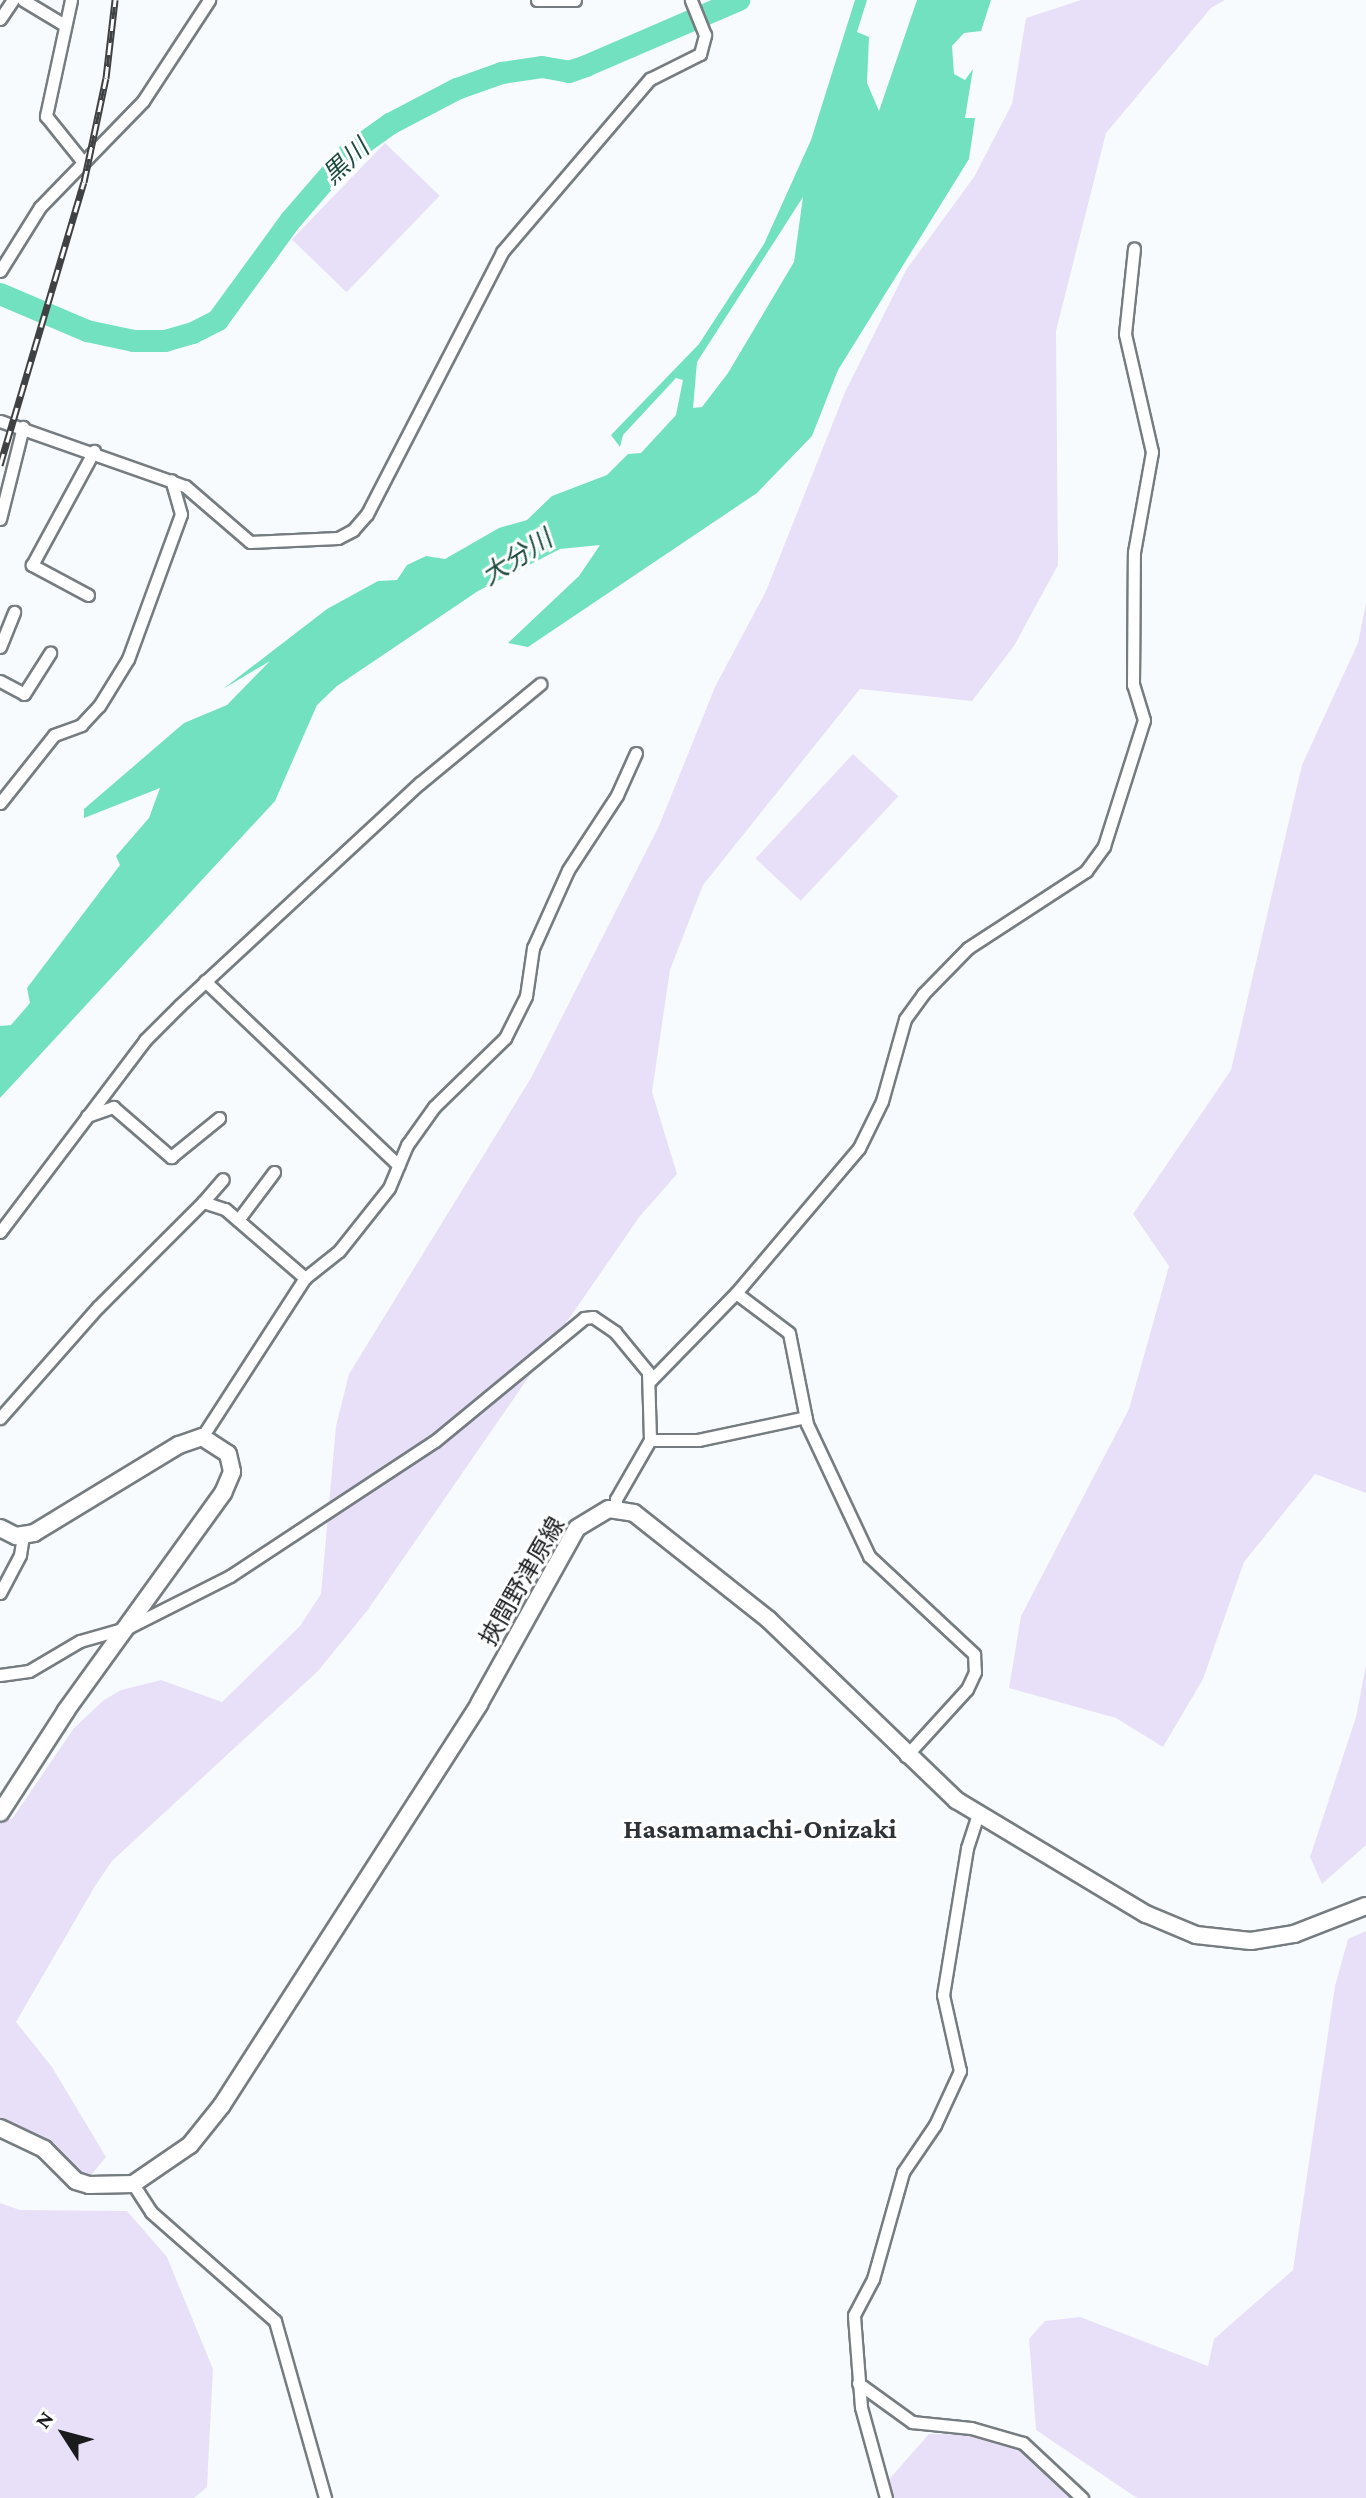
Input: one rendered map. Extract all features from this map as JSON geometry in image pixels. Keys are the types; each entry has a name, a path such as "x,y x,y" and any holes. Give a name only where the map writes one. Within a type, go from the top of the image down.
{"main road":[{"path":"0,1528 23,1536 179,1445 202,1437 228,1454 229,1483 0,1813"},
{"path":"616,1509 645,1520 769,1620 906,1756 978,1815 1146,1914 1196,1935 1236,1940 1277,1938 1366,1906"},
{"name":"挾間野津原線","path":"133,2184 184,2150 208,2126 479,1704 577,1528 592,1515 616,1509"},
{"path":"5,2131 44,2149 83,2184 133,2184"}],"street":[{"path":"0,19 13,0"},
{"path":"23,0 63,24"},
{"path":"71,0 63,24 46,116 83,162"},
{"path":"0,271 31,218 143,101 209,0"},
{"path":"537,0 575,0"},
{"path":"0,421 171,480 206,502 223,523 250,542 338,538 353,530 367,514 502,252 631,97 663,70 697,57 705,35 691,0"},
{"path":"649,1382 736,1293 859,1148 882,1101 905,1019 923,994 968,948 1086,871 1104,846 1144,720 1133,685 1134,552 1152,461 1127,357 1125,292 1134,248"},
{"path":"0,519 23,427"},
{"path":"88,595 32,565 94,451"},
{"path":"0,803 54,735 81,725 99,706 128,659 181,514 171,480"},
{"path":"0,647 14,612"},
{"path":"0,681 24,694 50,653"},
{"path":"0,1232 145,1040 420,783 540,684"},
{"path":"202,1437 305,1278 339,1251 368,1216 434,1107 505,1038 526,996 533,948 568,870 617,795 636,753"},
{"path":"205,981 398,1165"},
{"path":"87,1116 113,1107 171,1157 219,1118"},
{"path":"238,1220 274,1172"},
{"path":"0,1418 98,1307 223,1179"},
{"path":"203,1202 213,1202 238,1220 305,1278"},
{"path":"736,1293 789,1333 806,1417 869,1556 974,1654 975,1672 967,1689 906,1756"},
{"path":"0,1675 23,1673 85,1639 129,1627 230,1576 348,1502 435,1441 584,1318 593,1317 615,1332 636,1353 649,1382 650,1440 616,1499 616,1509"},
{"path":"650,1440 698,1440 806,1417"},
{"path":"0,1593 20,1555 23,1536"},
{"path":"886,2498 858,2383 854,2315 873,2279 903,2172 935,2125 960,2071 943,1995 967,1848 978,1815"},
{"path":"133,2184 151,2212 275,2321 325,2498"},
{"path":"858,2383 912,2422 971,2428 1023,2443 1082,2498"}],"shaded area":[{"path":"1081,0 1225,0 1211,8 1106,133 1056,331 1058,565 1014,646 972,701 860,689 703,885 670,970 652,1092 677,1174 640,1216 367,1611 318,1671 112,1861 95,1886 16,2022 52,2067 106,2157 87,2180 42,2140 0,2125 0,1819 12,1819 74,1728 104,1700 121,1690 161,1680 222,1702 300,1626 321,1594 336,1426 349,1374 531,1078 659,826 715,687 766,591 846,390 906,270 974,177 1012,104 1026,18"},
{"path":"385,143 440,196 347,292 292,239"},
{"path":"1366,603 1366,1493 1315,1474 1244,1562 1203,1679 1163,1747 1116,1718 1009,1688 1021,1616 1129,1409 1169,1266 1133,1214 1231,1070 1302,765 1358,643"},
{"path":"853,754 898,796 801,901 755,859"},
{"path":"1366,1665 1366,1845 1322,1884 1310,1857 1356,1717"},
{"path":"1366,1931 1366,2498 1137,2498 1036,2430 1029,2339 1045,2321 1080,2317 1208,2366 1214,2339 1293,2270 1335,1986 1348,1939"},
{"path":"0,2203 20,2210 127,2211 167,2257 213,2369 207,2487 194,2498 0,2498"},
{"path":"929,2434 1001,2435 1083,2498 889,2498 885,2484"}],"water":[{"name":"大分川","path":"855,0 867,0 857,32 869,37 867,83 879,111 917,0 991,0 981,31 964,33 952,46 954,74 965,80 973,69 965,118 975,118 969,159 838,370 812,436 757,493 528,647 508,643 579,576 600,545 560,549 478,591 337,686 317,705 275,801 0,1098 0,1026 11,1025 30,1003 27,988 120,865 116,856 149,818 160,788 84,818 84,809 184,723 227,705 270,661 223,689 327,609 378,581 397,580 407,565 426,556 445,559 499,528 527,520 552,496 607,475 628,454 641,453 676,415 683,380 676,378 623,435 620,447 611,435 699,344 764,244 811,140","holes":["803,197 794,262 728,373 702,407 693,408 697,362"]}],"waterway":[{"name":"黒川","path":"0,294 87,331 134,341 165,341 193,333 218,320 291,220 348,154 390,124 457,89 502,73 542,67 569,72 586,66 739,0"}],"railway":[{"path":"0,465 84,182 106,78 115,0"}],"district":[{"name":"Hasamamachi-Onizaki","path":"760,1829"}]}
